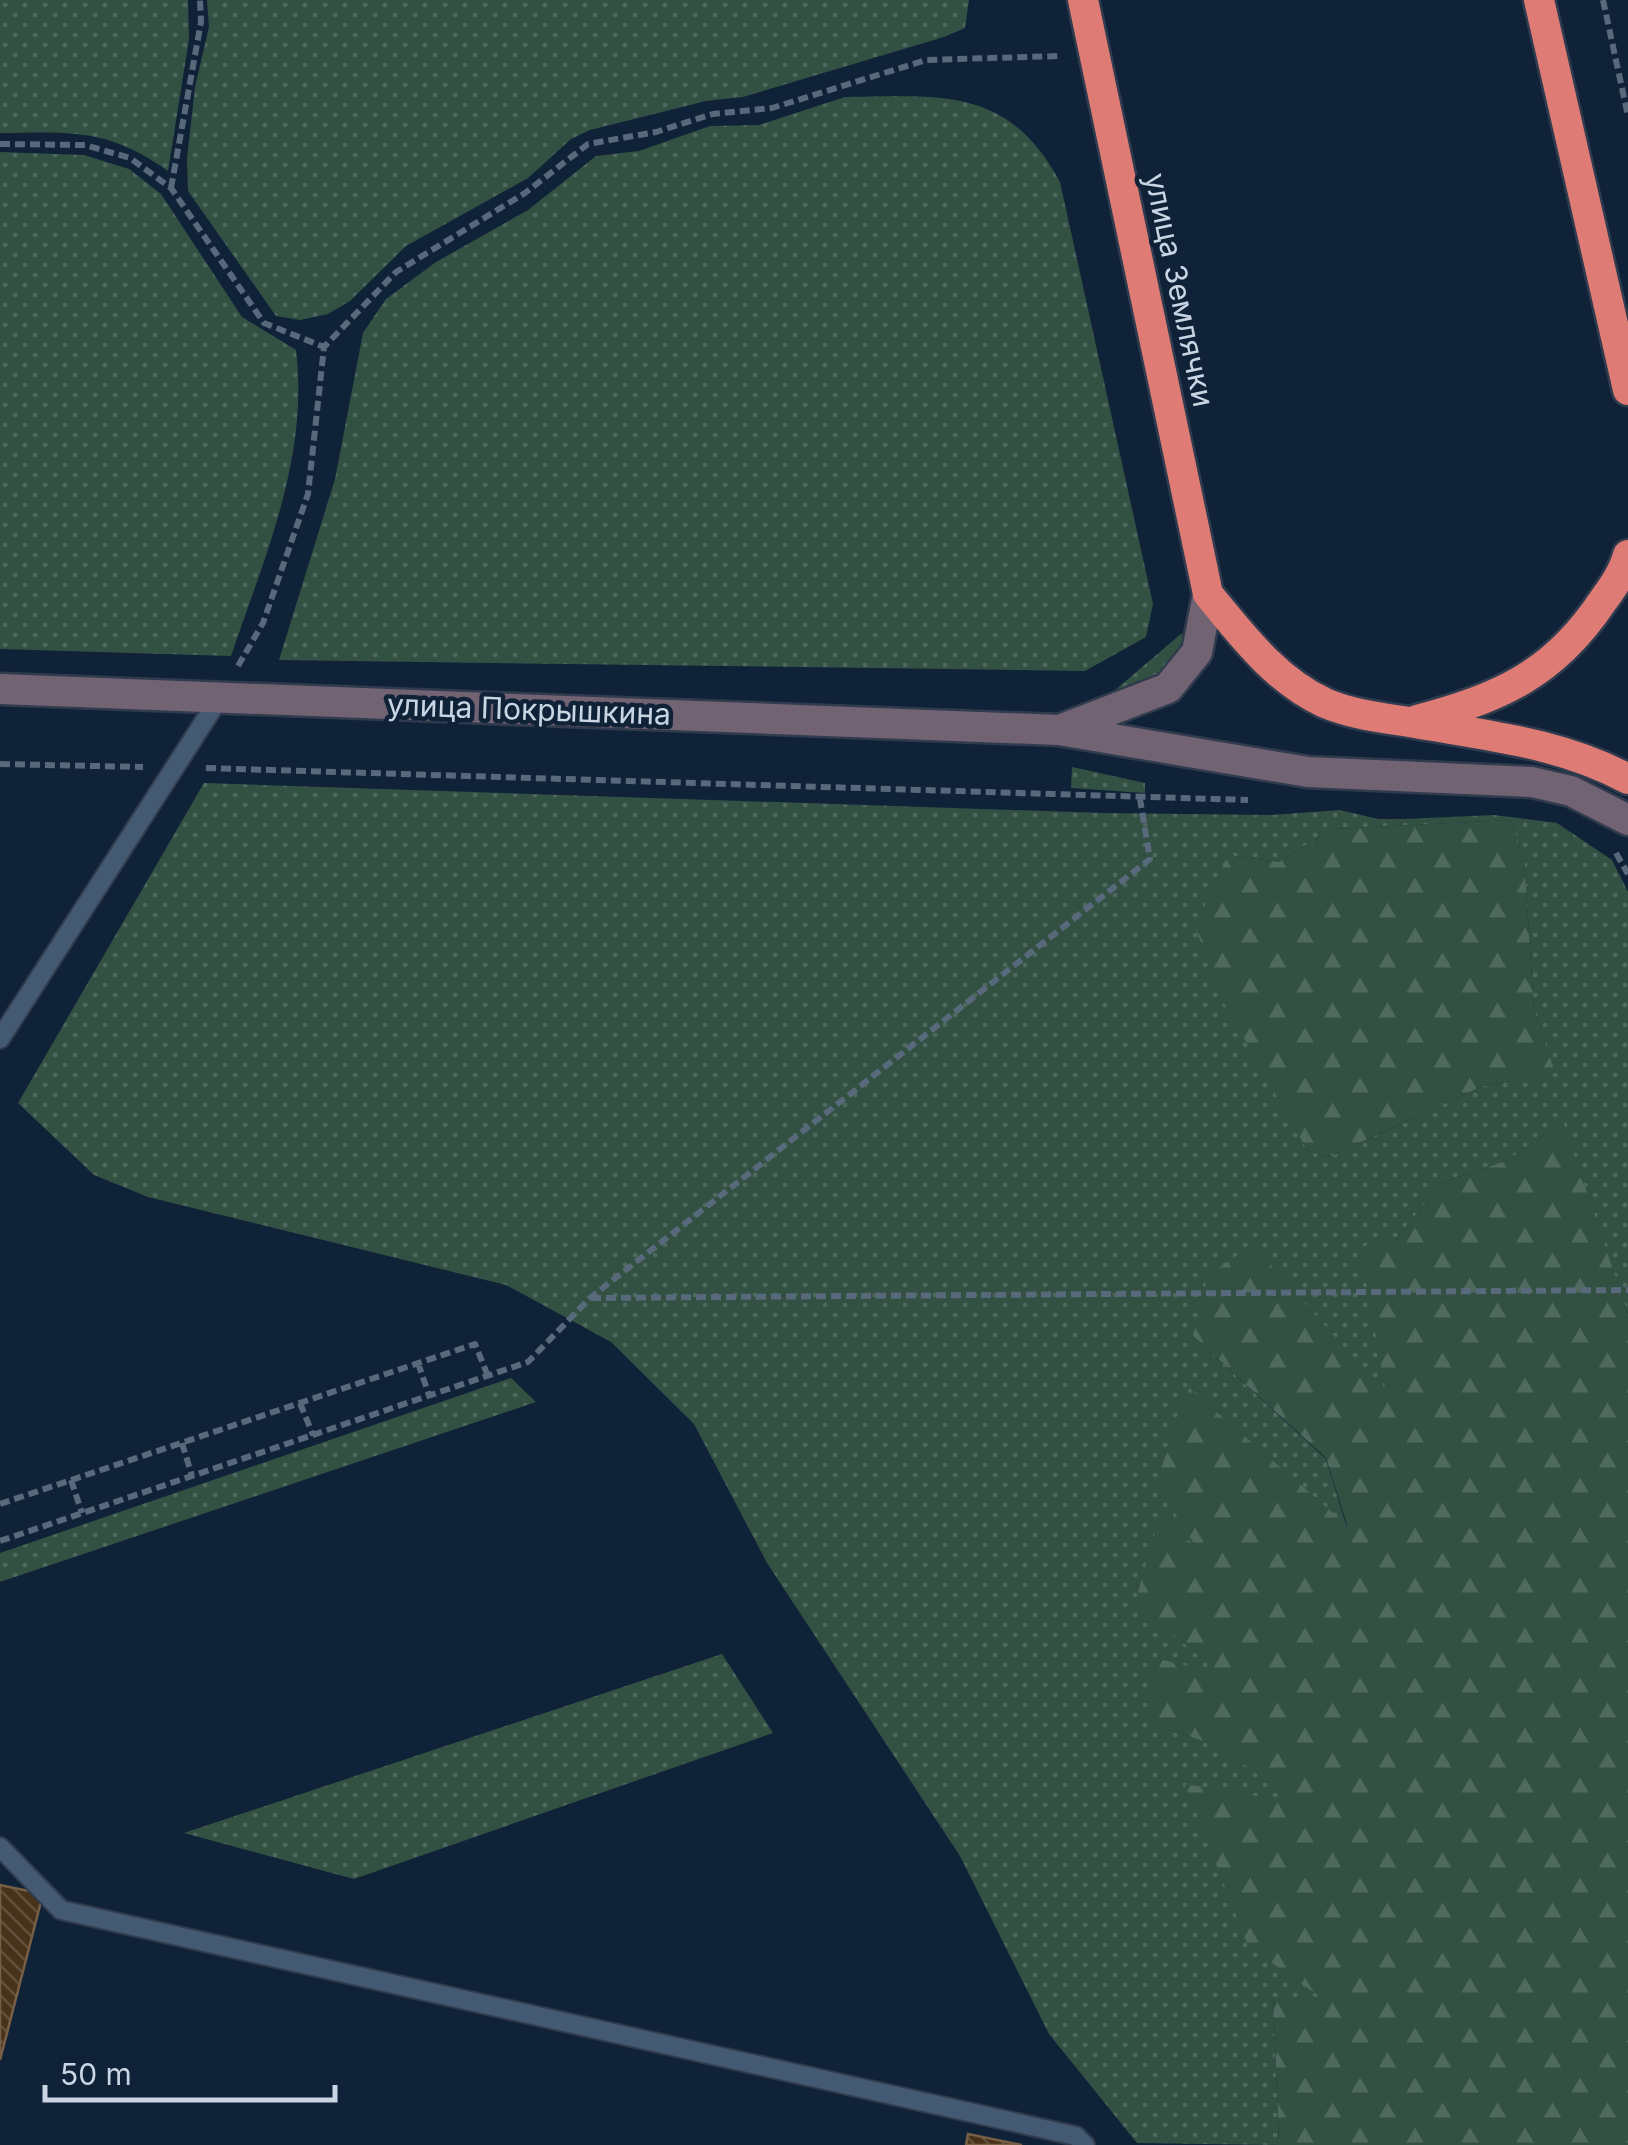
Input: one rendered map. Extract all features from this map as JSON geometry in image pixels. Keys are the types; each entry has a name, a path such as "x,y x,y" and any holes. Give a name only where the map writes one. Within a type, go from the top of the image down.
{"highway":[{"name":"улица Землячки","path":"1083,0 1208,594"},
{"path":"1539,0 1628,390"},
{"path":"1409,722 1486,702 1532,677 1580,635 1624,570 1628,555"},
{"path":"1208,594 1256,652 1292,683 1326,703 1540,745 1588,758 1628,779"}],"main road":[{"path":"1059,730 1168,688 1197,652 1208,594"},
{"name":"улица Покрышкина","path":"0,689 1059,730 1308,772 1532,782 1572,790 1628,820"}],"lane":[{"path":"0,1039 220,698"},
{"path":"0,1847 61,1910 1076,2136 1085,2145"}],"path":[{"path":"170,188 201,22 200,0"},
{"path":"1603,0 1628,116"},
{"path":"220,698 263,623 308,494 324,347 396,272 525,193 588,144 656,132 713,114 772,108 926,60 1094,55"},
{"path":"0,144 84,145 130,158 170,188 264,324 324,347"},
{"path":"0,764 1140,800 1150,860 590,1298 528,1362 0,1541"},
{"path":"590,1298 1628,1290"},
{"path":"0,1504 475,1344 488,1376"},
{"path":"418,1363 429,1395"},
{"path":"300,1403 313,1435"},
{"path":"182,1442 192,1476"},
{"path":"71,1480 82,1513"}],"green space":[{"path":"0,0 188,0 189,39 168,171 107,140 69,133 0,133"},
{"path":"207,0 969,0 965,28 944,37 743,97 706,101 590,130 571,139 528,178 406,246 350,301 328,314 300,320 276,316 188,191 187,159 195,87 209,27"},
{"path":"845,97 942,98 995,113 1018,128 1040,151 1060,182 1153,604 1146,637 1085,671 279,660 335,479 363,333 386,299 436,262 528,210 596,156 639,151 710,126 759,125"},
{"path":"0,152 84,155 129,169 161,194 242,317 296,350 296,429 290,467 270,543 231,656 0,649"},
{"path":"1182,633 1183,653 1166,673 1114,691"},
{"path":"1072,767 1145,783 1145,793 1071,788"},
{"path":"204,783 1104,813 1271,815 1340,810 1378,819 1494,815 1557,823 1612,860 1628,892 1628,1314 1562,1122 1508,1160 1442,1183 1396,1239 1387,1396 1253,1246 1193,1336 1326,1459 1347,1528 1189,1389 1198,1548 1159,1519 1222,1676 1152,1724 1218,1746 1301,1804 1185,1785 1328,2002 1273,1998 1279,2145 1137,2143 1049,2034 960,1856 767,1563 694,1424 611,1342 506,1285 148,1197 94,1175 18,1103","holes":["1511,820 1524,860 1534,1009 1554,1073 1483,1086 1329,1157 1307,1150 1277,1095 1228,855 1279,862 1332,829"]},
{"path":"1511,820 1524,859 1534,1009 1555,1073 1483,1086 1329,1157 1307,1150 1219,994 1195,926 1228,855 1279,862 1332,829"},
{"path":"1563,1121 1628,1314 1628,2145 1279,2145 1273,1997 1326,2001 1248,1946 1185,1784 1298,1803 1218,1746 1152,1724 1151,1657 1220,1674 1135,1603 1159,1518 1195,1545 1156,1483 1189,1388 1347,1525 1326,1458 1193,1336 1208,1275 1253,1245 1386,1394 1360,1247 1396,1239 1442,1183 1508,1160"},
{"path":"511,1378 536,1402 0,1582 0,1553"},
{"path":"722,1654 773,1733 354,1879 184,1833"}],"building":[{"path":"0,1885 43,1894 0,2060"},
{"path":"968,2134 1022,2145 966,2145"}]}
